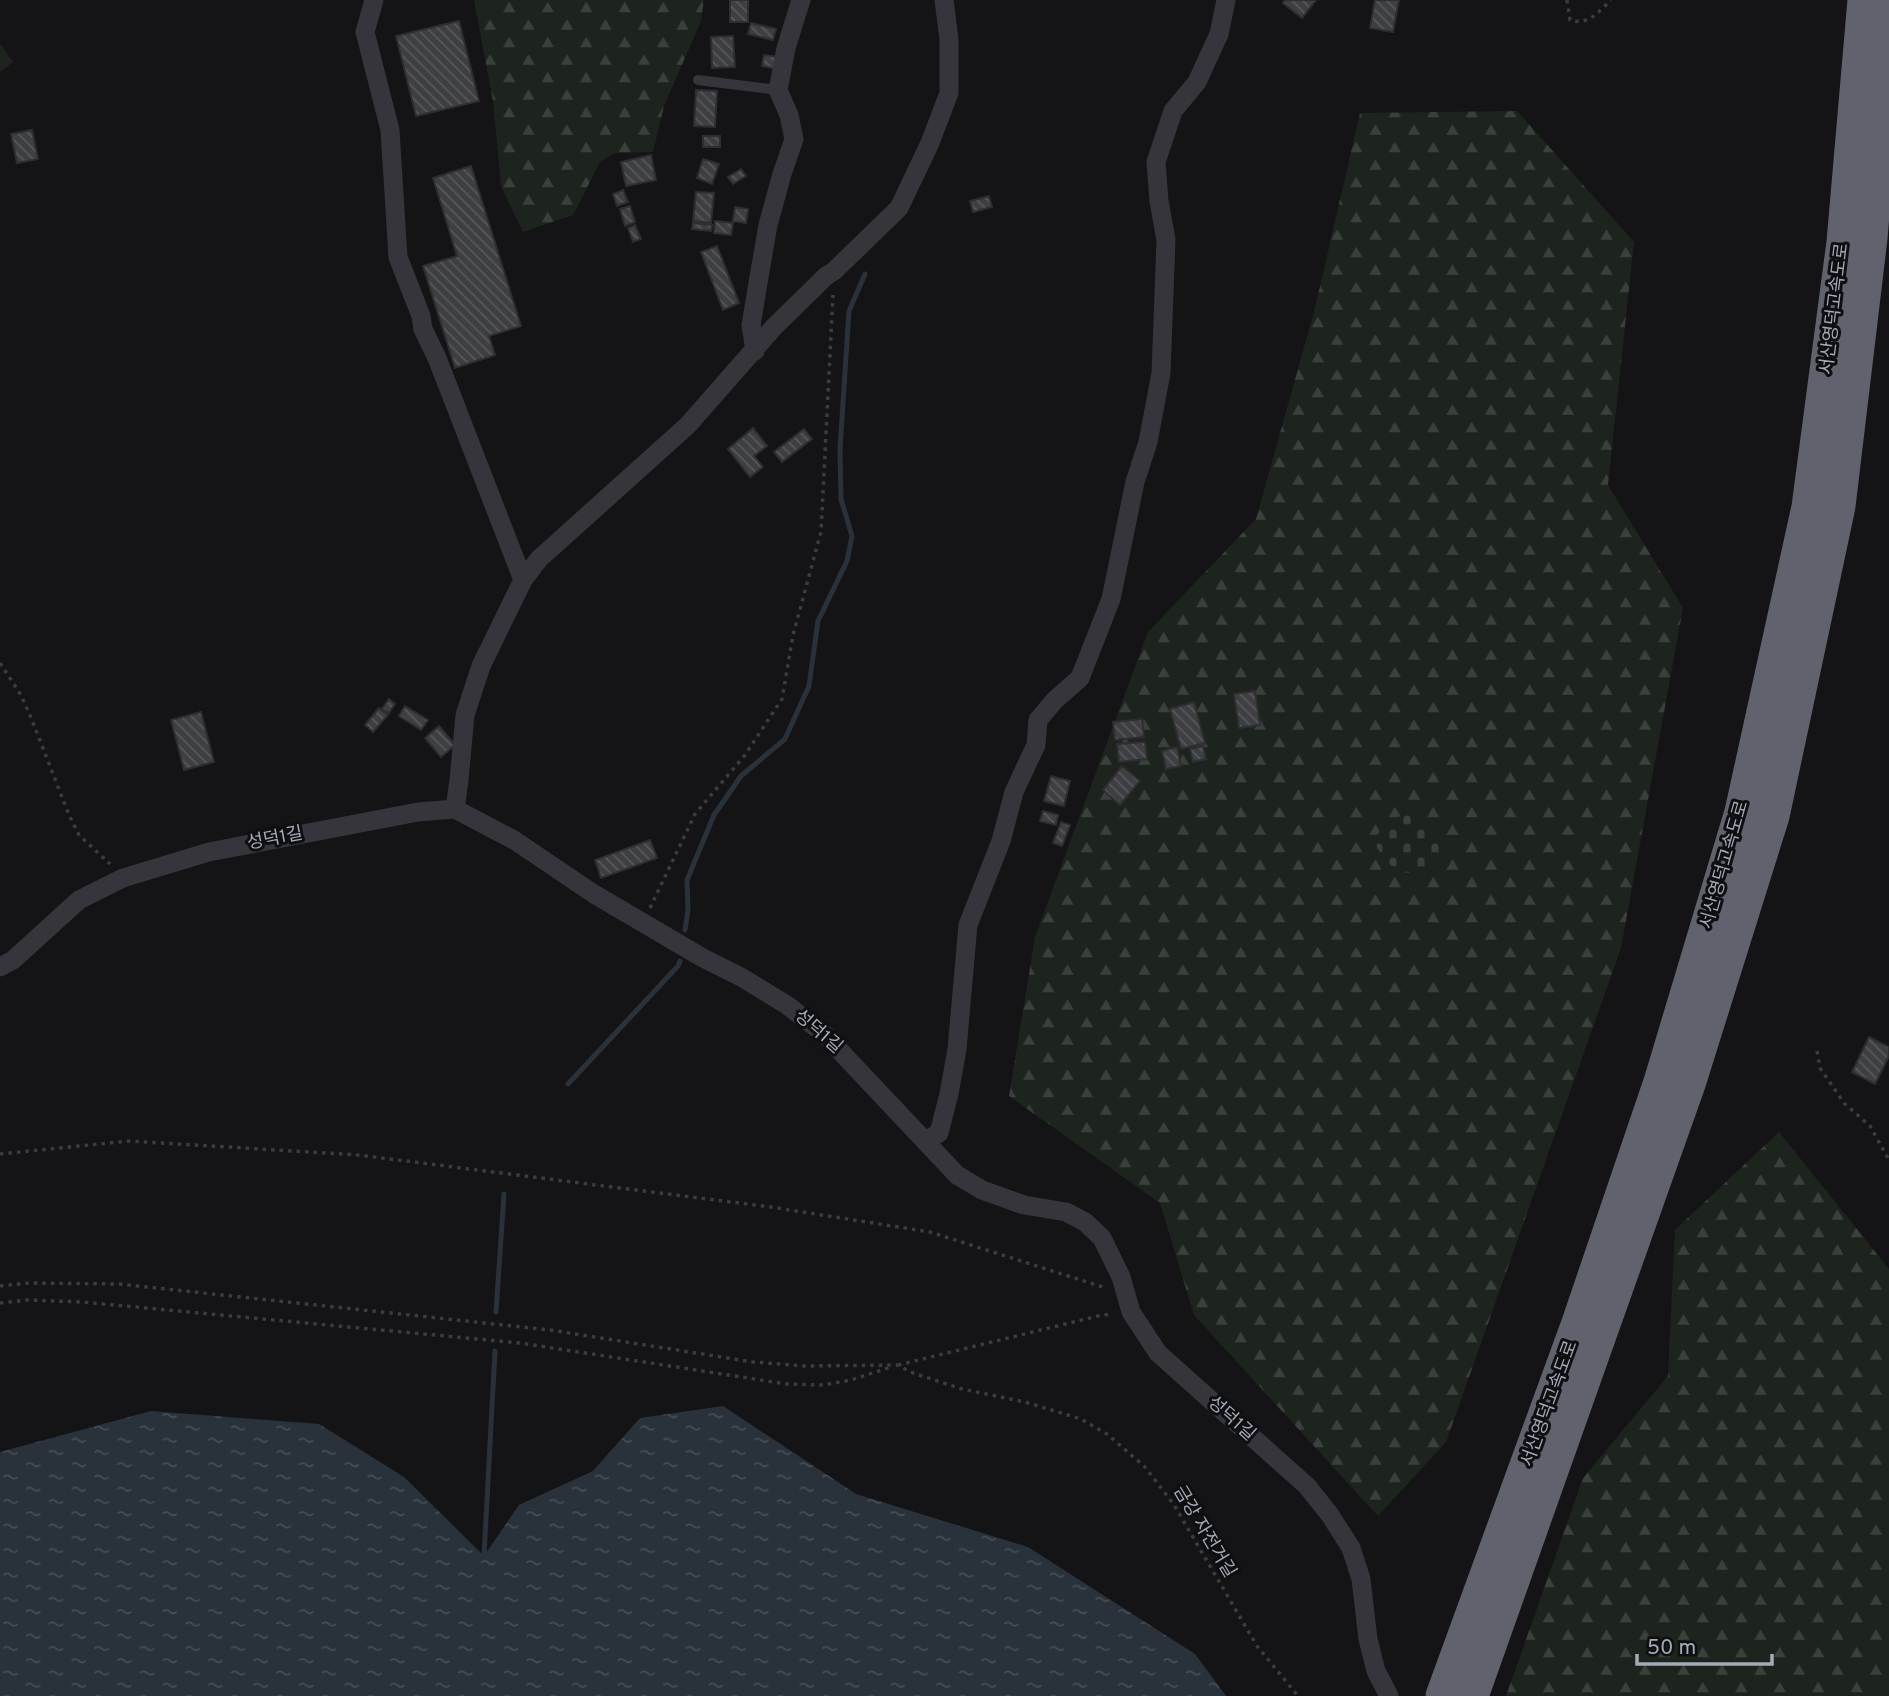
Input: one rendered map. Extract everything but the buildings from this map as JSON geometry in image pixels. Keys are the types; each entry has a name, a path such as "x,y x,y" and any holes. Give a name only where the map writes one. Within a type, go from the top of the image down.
{"highway":[{"name":"서산영덕고속도로","path":"1453,1695 1652,1108 1742,812 1809,507 1844,242 1865,0"},
{"name":"서산영덕고속도로","path":"1453,1695 1688,1084 1772,816 1838,506 1870,238 1889,0"}],"street":[{"path":"374,0 365,32 390,130 398,257 421,316 423,329 437,358 523,580"},
{"path":"755,351 751,325 768,225 794,138 789,115 778,90 786,48 801,0"},
{"path":"455,809 465,715 481,666 523,580 539,559 688,425 774,327 899,208 930,143 949,93 949,39 944,0"},
{"path":"925,1141 939,1133 949,1094 957,1049 968,925 1000,841 1014,792 1036,745 1038,720 1055,700 1080,678 1111,600 1135,482 1148,442 1161,373 1166,240 1156,162 1173,111 1197,82 1219,34 1226,0"},
{"name":"성덕1길","path":"0,967 13,960 79,900 123,878 209,852 418,811 455,809 514,840 594,894 787,1005 814,1026 848,1059 957,1175 982,1190 1024,1205 1066,1212 1085,1222 1102,1238 1121,1277 1128,1303 1157,1353 1307,1486 1330,1514 1351,1548 1365,1604 1368,1639 1376,1671 1389,1696"}],"lane":[{"path":"698,80 778,90"}],"path":[{"path":"1567,0 1570,20 1576,22 1592,19 1611,0"},
{"path":"644,923 695,814 745,755 782,699 793,635 821,532 834,271"},
{"path":"0,663 32,720 79,835 123,878"},
{"path":"1817,1051 1820,1068 1844,1103 1870,1126 1889,1160"},
{"path":"0,1154 129,1141 358,1155 771,1207 930,1232 1128,1303"},
{"path":"0,1286 29,1283 119,1284 550,1330 753,1362 805,1366 897,1365"},
{"path":"0,1303 28,1300 94,1303 520,1343 745,1379 823,1385 1098,1315 1128,1303"},
{"name":"금강 자전거길","path":"897,1365 962,1389 1025,1402 1081,1419 1107,1434 1145,1467 1174,1504 1257,1646 1298,1696"}],"green space":[{"path":"474,0 704,0 701,21 664,106 653,152 615,153 600,162 573,215 523,232 501,186 493,101"},
{"path":"0,43 13,62 0,72"},
{"path":"1517,111 1634,242 1608,485 1683,608 1621,948 1446,1442 1378,1516 1194,1315 1160,1203 1009,1096 1035,937 1148,632 1256,519 1315,308 1360,113"},
{"path":"1411,813 1427,817 1442,839 1440,858 1421,874 1401,872 1388,863 1377,848 1376,836 1391,819"},
{"path":"1779,1132 1889,1269 1889,1696 1506,1696 1583,1478 1668,1376 1675,1230"}],"water":[{"path":"723,1406 856,1494 1028,1547 1195,1654 1226,1696 0,1696 0,1452 151,1411 319,1424 404,1477 484,1556 519,1505 593,1471 640,1418"}],"waterway":[{"path":"685,930 688,910 687,880 714,815 741,776 785,739 809,686 818,621 847,561 852,536 841,499 840,449 849,311 865,274"},
{"path":"568,1084 680,961"},
{"path":"496,1312 504,1194"},
{"path":"484,1556 495,1351"}]}
